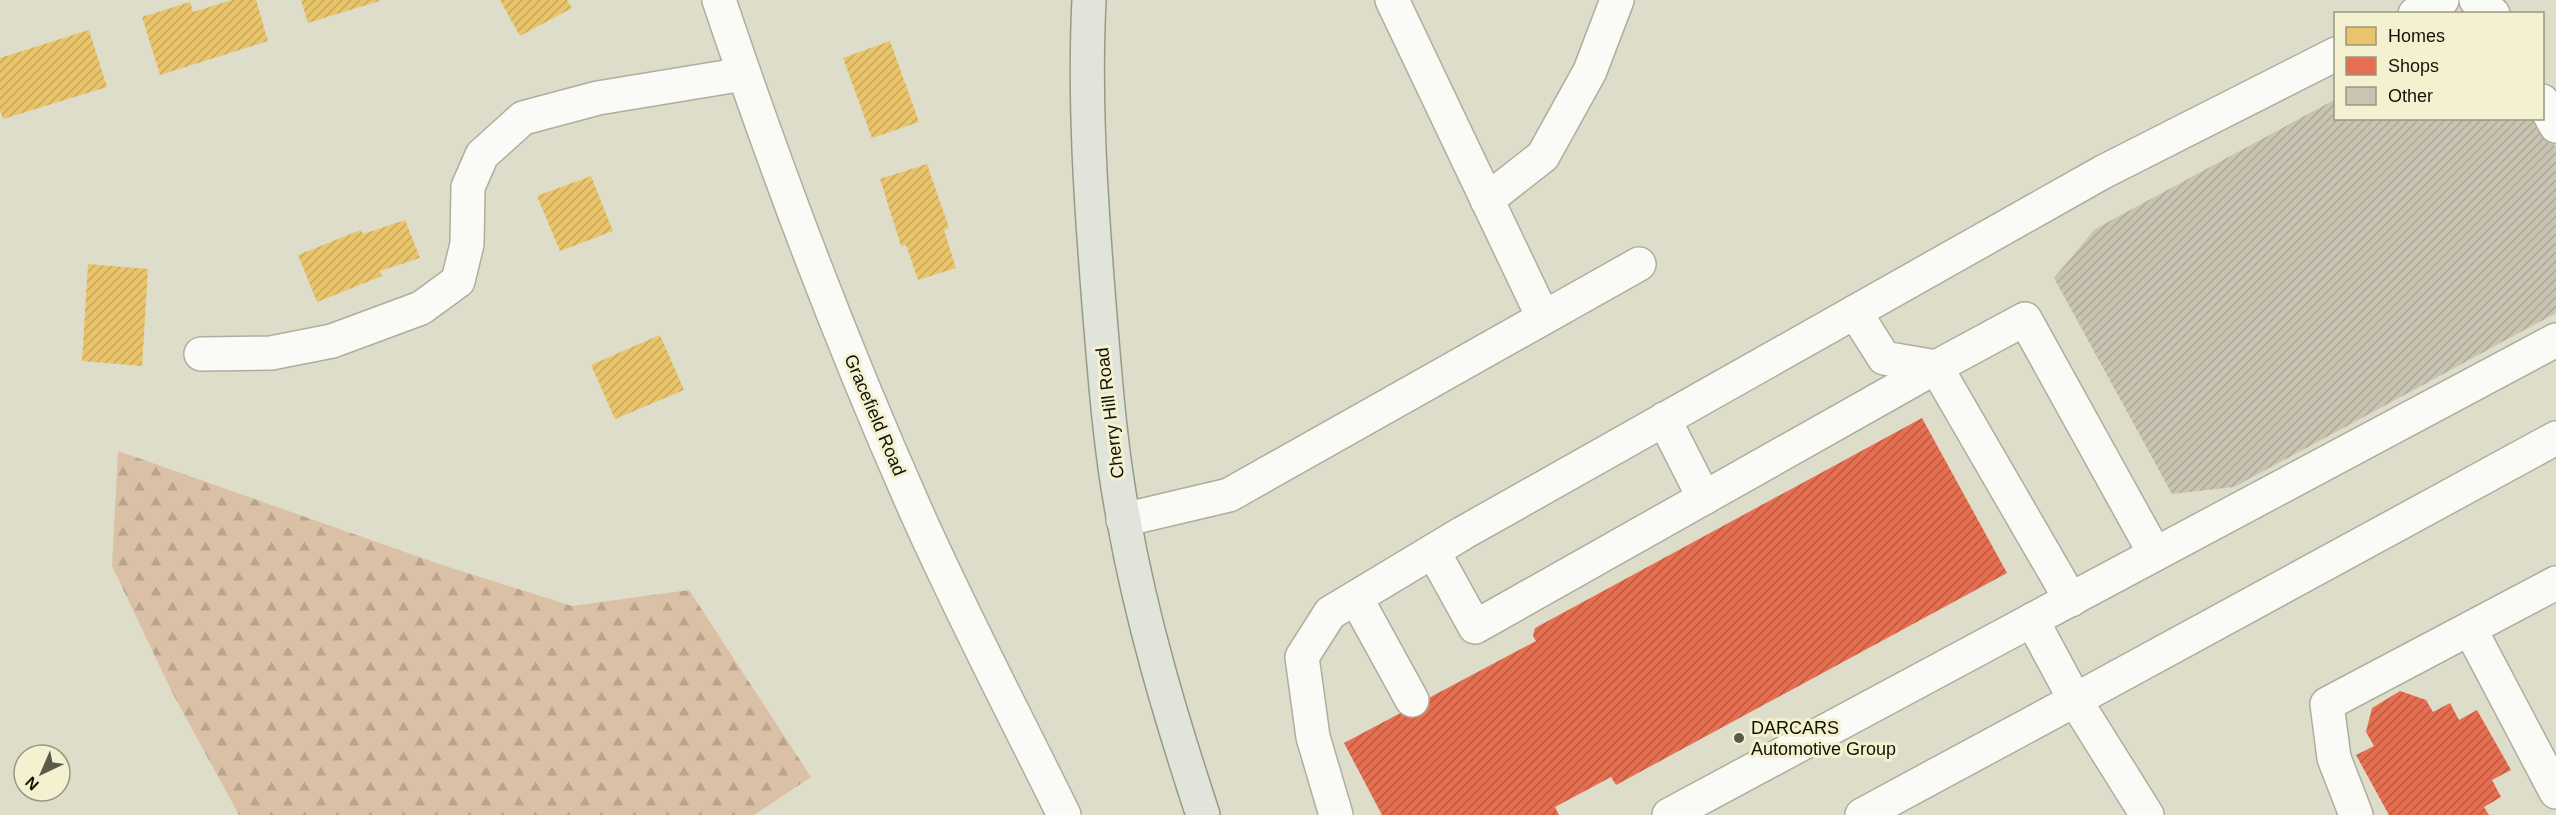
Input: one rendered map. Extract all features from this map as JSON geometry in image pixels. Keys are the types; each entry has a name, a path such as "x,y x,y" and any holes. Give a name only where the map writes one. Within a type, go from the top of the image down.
{"main road":[{"name":"Cherry Hill Road","path":"1089,0 1086,61 1093,231 1104,371 1123,520 1153,651 1203,815"}],"street":[{"name":"Gracefield Road","path":"719,0 800,232 911,500 1064,815"},
{"path":"1392,0 1543,318"},
{"path":"1487,200 1544,156 1590,71 1617,0"},
{"path":"2419,12 2442,0"},
{"path":"2476,0 2491,12"},
{"path":"1336,815 1313,737 1302,657 1330,613 1433,551 1664,419 2103,172 2334,55"},
{"path":"201,354 271,353 332,341 421,308 458,281 467,244 468,187 482,155 524,118 598,98 744,74"},
{"path":"2544,105 2556,126"},
{"path":"1123,520 1229,495 1639,264"},
{"path":"1855,312 1884,358 1936,367"},
{"path":"1433,551 1475,627 2025,319 2155,554"},
{"path":"1669,815 2556,339"},
{"path":"1936,367 2071,600"},
{"path":"1664,419 1704,498"},
{"path":"1862,815 2556,438"},
{"path":"2356,815 2334,758 2327,704 2470,629 2554,589"},
{"path":"1356,598 1412,700"},
{"path":"2032,620 2075,700 2147,815"},
{"path":"2470,629 2556,792"}],"green space":[{"path":"118,451 439,564 572,606 689,590 811,777 754,815 239,815 173,694 112,566"}],"building: Homes":[{"path":"232,0 256,0 268,41 160,75 142,17 190,2 193,12"},
{"path":"301,0 379,0 379,1 308,23"},
{"path":"500,0 567,0 572,8 520,36"},
{"path":"89,30 107,87 3,119 0,110 0,58"},
{"path":"890,41 919,122 872,138 843,58"},
{"path":"927,164 949,228 944,230 956,268 918,280 906,245 901,246 880,179"},
{"path":"591,176 613,231 560,251 537,196"},
{"path":"405,220 420,258 380,271 382,276 317,302 298,255 361,230 363,234"},
{"path":"88,264 148,269 142,366 82,361"},
{"path":"660,335 684,390 615,419 591,365"}],"building: Shops":[{"path":"1922,418 2007,573 1616,785 1611,777 1555,807 1559,815 1382,815 1344,743 1536,641 1533,636 1535,628"},
{"path":"2400,691 2426,700 2433,712 2450,703 2459,720 2477,710 2511,770 2492,780 2501,797 2484,807 2489,815 2389,815 2356,755 2374,746 2366,732 2372,708"}],"building: Other":[{"path":"2334,100 2334,120 2541,120 2556,148 2556,313 2234,487 2172,494 2054,278 2095,229"}],"place":[{"name":"DARCARS Automotive Group","path":"1739,738"}]}
